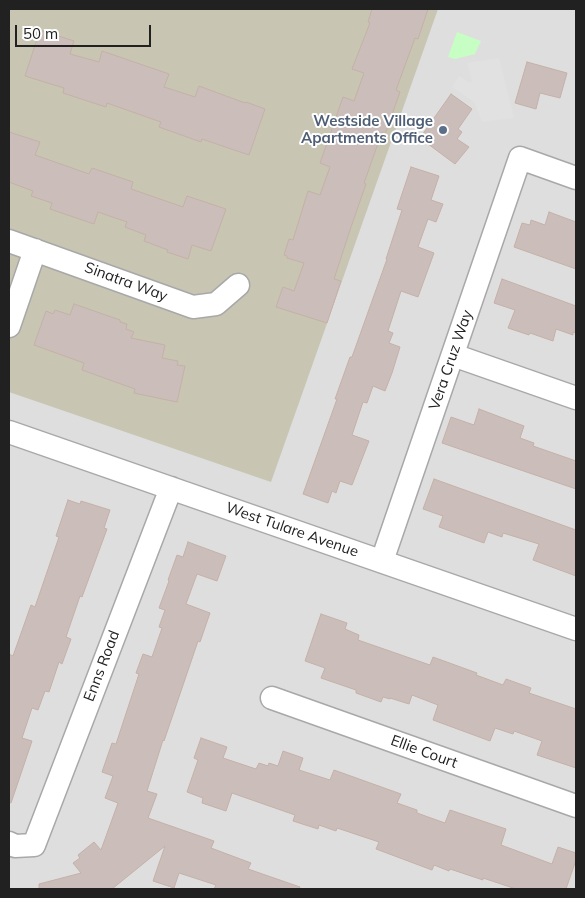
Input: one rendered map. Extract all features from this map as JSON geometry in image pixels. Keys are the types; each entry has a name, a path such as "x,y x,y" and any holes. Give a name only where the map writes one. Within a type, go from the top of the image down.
{"street":[{"name":"Vera Cruz Way","path":"382,562 520,158 576,178"},
{"name":"Sinatra Way","path":"9,241 193,307 216,304 238,285"},
{"path":"9,326 35,250"},
{"path":"453,355 576,398"},
{"name":"West Tulare Avenue","path":"9,432 576,629"},
{"name":"Enns Road","path":"9,843 15,846 34,845 171,488"},
{"name":"Ellie Court","path":"272,698 576,806"}],"shaded area":[{"path":"9,9 576,9 576,889 9,889"},
{"path":"9,9 438,9 271,482 9,392"},
{"path":"499,58 514,118 482,122 474,102 452,87 459,76 470,83 472,81 467,63"}],"green space":[{"path":"457,32 481,41 475,54 455,59 448,57"}],"building":[{"path":"372,9 428,9 418,39 415,38 396,90 400,92 385,134 382,132 364,183 366,184 334,279 341,281 327,323 276,307 283,287 294,291 304,263 287,258 284,255 289,239 293,240 308,191 320,195 330,167 320,163 343,97 354,101 364,73 352,69 370,23 368,22"},
{"path":"40,30 74,41 70,54 99,62 102,51 169,74 164,87 195,97 199,86 265,109 249,155 202,139 201,142 159,127 161,122 107,103 106,107 63,93 64,88 25,76"},
{"path":"527,62 567,73 560,98 540,93 536,109 515,103"},
{"name":"Westside Village Apartments Office","path":"451,94 472,109 458,129 462,132 457,139 469,147 455,164 420,138"},
{"path":"9,132 40,142 35,155 89,174 92,168 133,182 131,189 183,207 187,196 226,209 211,251 192,245 188,259 144,241 146,235 125,227 127,222 98,212 94,224 50,209 52,203 31,196 33,191 9,182"},
{"path":"411,167 439,176 431,200 443,204 436,222 428,219 418,247 434,253 418,297 401,291 388,331 393,333 389,343 400,347 392,373 385,391 373,386 367,403 363,402 352,435 369,441 352,485 340,481 336,493 332,491 328,503 303,494 350,357 352,357 387,259 402,210 397,209"},
{"path":"549,212 576,222 576,269 514,247 522,223 530,225 531,220 545,225"},
{"path":"502,279 576,306 576,333 573,332 573,335 556,329 553,341 508,328 515,310 494,303"},
{"path":"74,304 127,324 126,329 134,332 131,338 165,345 162,358 178,361 177,365 185,366 177,402 134,393 135,389 82,370 84,363 34,345 46,311 53,314 55,310 70,315"},
{"path":"479,409 524,426 520,438 534,443 533,446 576,461 576,489 442,443 451,417 474,425"},
{"path":"434,479 576,530 576,576 533,560 539,544 503,533 502,537 488,532 484,543 439,527 443,516 423,509"},
{"path":"68,500 80,504 81,501 110,510 104,528 107,529 66,637 71,639 62,664 59,662 49,692 45,691 38,710 32,708 22,738 32,741 11,803 9,802 9,654 13,656 31,605 35,607 59,537 56,536"},
{"path":"188,542 226,556 217,581 197,574 186,604 210,613 200,642 198,641 147,791 157,794 148,818 214,841 211,848 251,863 248,869 300,887 299,889 214,889 216,885 179,873 174,888 153,881 165,846 112,889 39,889 39,884 81,873 73,863 80,858 78,855 94,842 101,850 118,803 105,798 113,776 102,772 112,743 116,744 139,674 136,673 143,654 152,657 162,628 159,627 165,610 159,608 177,555 183,557"},
{"path":"321,614 347,623 345,629 359,635 358,640 430,665 433,657 503,685 506,679 531,688 529,693 576,709 576,768 537,755 542,741 514,731 513,734 495,728 490,741 433,720 438,705 412,695 409,704 383,697 381,702 356,693 356,690 321,678 325,668 305,661"},
{"path":"201,738 227,747 223,758 256,769 259,763 268,766 269,763 278,766 283,751 303,758 299,770 330,780 334,770 401,794 397,803 417,810 417,813 445,823 450,810 506,829 501,845 552,864 558,847 576,853 576,860 566,889 516,889 450,869 449,871 434,865 432,870 376,849 379,842 337,828 336,831 319,825 318,829 293,821 295,815 232,793 226,811 202,803 203,798 187,792 198,760 194,758"}],"place":[{"name":"Westside Village Apartments Office","path":"443,130"}]}
